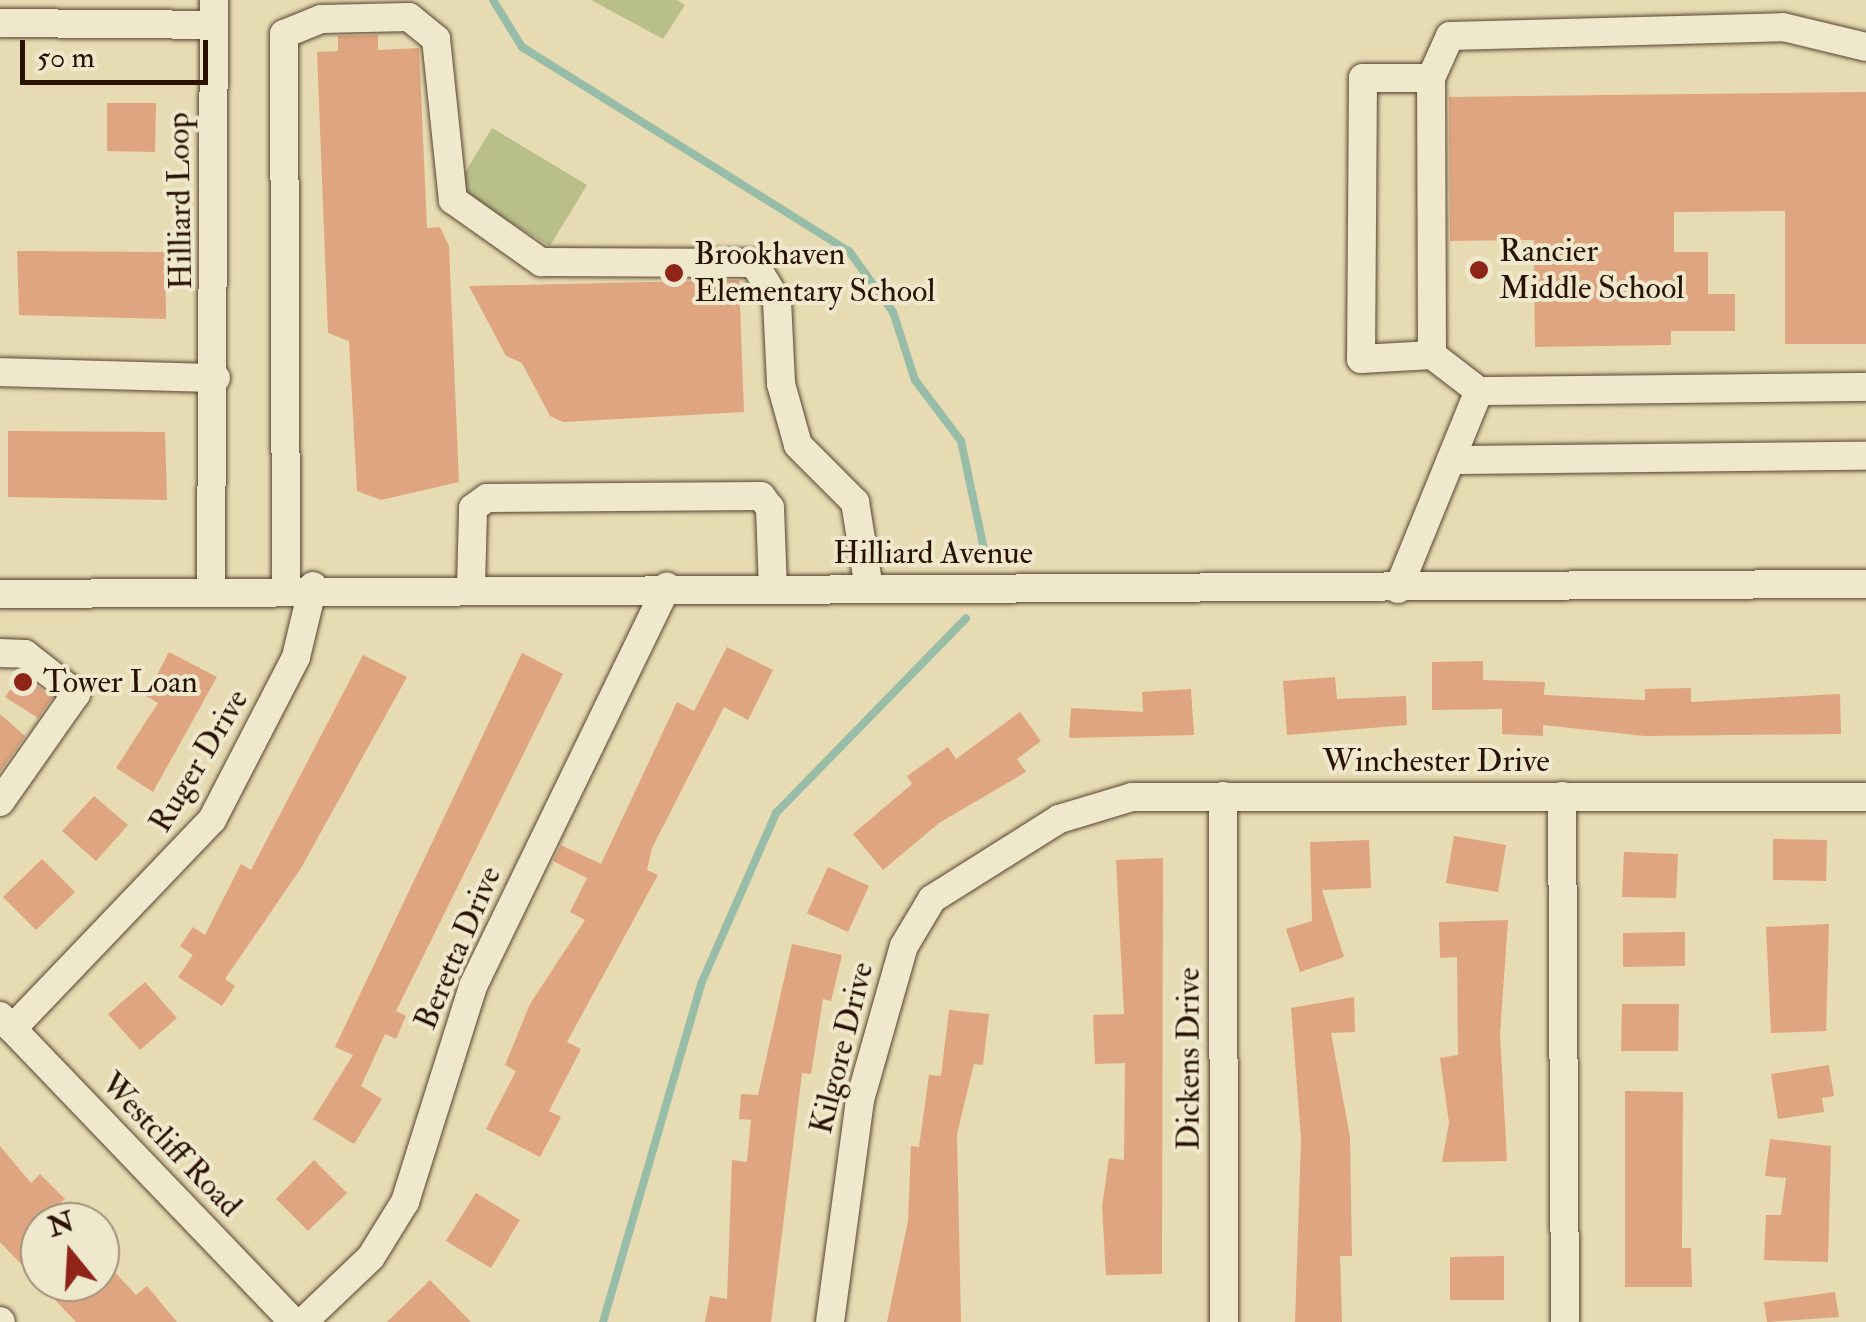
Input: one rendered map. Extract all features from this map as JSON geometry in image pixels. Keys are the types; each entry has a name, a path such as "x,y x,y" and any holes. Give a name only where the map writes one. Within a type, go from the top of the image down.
{"street":[{"name":"Hilliard Loop","path":"0,23 213,12 216,378 212,588"},
{"name":"Ruger Drive","path":"6,1023 162,884 212,820 296,658 300,586 284,34 322,18 409,17 436,40 453,200 541,262 754,262 777,301 781,384 798,445 855,502 869,588"},
{"path":"1432,355 1431,78 1450,36 1467,28 1783,28 1866,47"},
{"path":"1431,78 1364,78 1361,358 1432,355 1479,391 1866,387"},
{"path":"0,372 216,378"},
{"path":"1398,589 1479,391"},
{"path":"1451,460 1866,456"},
{"path":"470,587 473,508 486,498 761,496 770,508 774,588"},
{"name":"Hilliard Avenue","path":"0,594 300,586 1398,589 1866,584"},
{"name":"Beretta Drive","path":"303,1322 371,1257 405,1202 473,986 667,587"},
{"path":"0,653 25,654 76,694 0,802"},
{"name":"Winchester Drive","path":"1016,844 1096,804 1222,796 1866,796"},
{"name":"Dickens Drive","path":"1222,796 1224,1322"},
{"path":"1562,796 1564,1322"},
{"name":"Kilgore Drive","path":"830,1322 860,1100 904,946 932,898 1016,844"},
{"name":"Westcliff Road","path":"6,1023 293,1322"}],"green space":[{"path":"591,0 677,0 685,5 663,39"},
{"path":"492,128 587,185 550,246 455,189"}],"building":[{"path":"378,35 378,50 419,48 427,228 440,227 449,246 459,482 381,500 357,491 349,341 328,333 317,52 338,51 338,36"},
{"name":"Rancier Middle School","path":"1866,92 1866,344 1785,344 1785,211 1674,212 1674,252 1708,252 1708,294 1735,294 1735,331 1671,331 1671,345 1535,347 1534,240 1450,241 1449,97"},
{"path":"107,103 156,103 155,152 107,151"},
{"path":"17,251 165,252 166,319 19,315"},
{"path":"739,280 744,412 563,422 550,416 522,363 506,356 469,286"},
{"path":"8,431 165,432 167,500 8,497"},
{"path":"727,647 773,670 748,720 724,707 652,848 647,870 658,875 567,1042 581,1049 549,1111 561,1117 540,1157 486,1129 516,1071 505,1065 530,1004 585,920 570,912 587,878 553,861 561,845 601,864 677,702 694,711"},
{"path":"169,652 217,677 153,792 116,768 158,703 146,696"},
{"path":"522,653 563,674 396,1011 406,1016 396,1039 385,1034 361,1086 382,1099 354,1144 313,1119 353,1055 335,1047"},
{"path":"363,655 407,677 301,868 225,979 235,986 222,1006 178,977 193,955 180,946 193,927 205,935 241,864 251,870"},
{"path":"1483,661 1483,680 1545,682 1544,695 1645,700 1645,689 1691,688 1691,702 1840,694 1841,734 1645,736 1543,725 1543,736 1502,734 1502,709 1432,710 1432,662"},
{"path":"22,674 52,698 38,718 5,697"},
{"path":"1335,677 1337,699 1406,696 1407,725 1287,735 1283,681"},
{"path":"1191,689 1194,735 1069,738 1071,708 1143,712 1142,692"},
{"path":"1020,712 1041,741 1017,759 1026,772 939,823 883,870 853,834 912,784 907,776 948,747 956,759"},
{"path":"0,714 25,736 0,772"},
{"path":"94,796 128,825 96,861 62,831"},
{"path":"1454,836 1506,845 1498,892 1446,883"},
{"path":"1773,839 1827,840 1826,881 1773,880"},
{"path":"1369,840 1371,888 1322,890 1344,957 1300,972 1286,929 1312,921 1310,842"},
{"path":"1624,852 1678,854 1676,898 1622,897"},
{"path":"1163,858 1162,1274 1106,1275 1102,1206 1109,1158 1124,1160 1125,1063 1095,1064 1093,1015 1124,1014 1116,860"},
{"path":"42,859 75,892 36,930 3,897"},
{"path":"828,867 869,886 848,932 807,913"},
{"path":"1508,920 1500,1034 1507,1161 1442,1162 1449,1123 1440,1058 1458,1055 1457,957 1440,958 1439,922"},
{"path":"1829,924 1826,1031 1771,1033 1766,927"},
{"path":"1685,932 1685,966 1623,967 1623,933"},
{"path":"792,944 842,955 831,1001 823,999 811,1074 802,1073 771,1322 705,1322 710,1296 727,1299 732,1160 747,1162 751,1120 739,1119 741,1094 758,1095"},
{"path":"145,982 177,1018 140,1050 108,1014"},
{"path":"1354,997 1355,1032 1331,1033 1350,1137 1352,1256 1340,1256 1342,1322 1295,1322 1301,1139 1291,1008"},
{"path":"1622,1004 1679,1004 1678,1051 1621,1051"},
{"path":"949,1010 989,1014 983,1065 974,1064 957,1134 961,1322 887,1322 908,1221 911,1146 919,1147 929,1075 941,1076"},
{"path":"1829,1065 1834,1096 1822,1098 1824,1112 1778,1119 1771,1074"},
{"path":"1625,1091 1683,1092 1682,1248 1691,1248 1692,1287 1625,1287"},
{"path":"1770,1139 1831,1146 1828,1262 1764,1260 1766,1215 1781,1215 1786,1178 1765,1176"},
{"path":"0,1146 31,1183 40,1174 65,1199 20,1202 20,1263 0,1242"},
{"path":"314,1160 347,1193 308,1231 276,1199"},
{"path":"476,1193 520,1220 491,1268 446,1241"},
{"path":"1504,1256 1504,1300 1450,1300 1450,1257"},
{"path":"120,1278 136,1295 147,1286 177,1322 76,1322 57,1302 120,1302"},
{"path":"430,1280 471,1322 387,1322"},
{"path":"1835,1292 1839,1317 1767,1322 1764,1302"}],"waterway":[{"path":"493,0 522,47 849,251 893,312 915,380 961,441 984,549"},
{"path":"603,1322 701,984 776,813 966,618"}],"place":[{"name":"Rancier Middle School","path":"1479,270"},
{"name":"Brookhaven Elementary School","path":"674,273"},
{"name":"Tower Loan","path":"23,682"}]}
